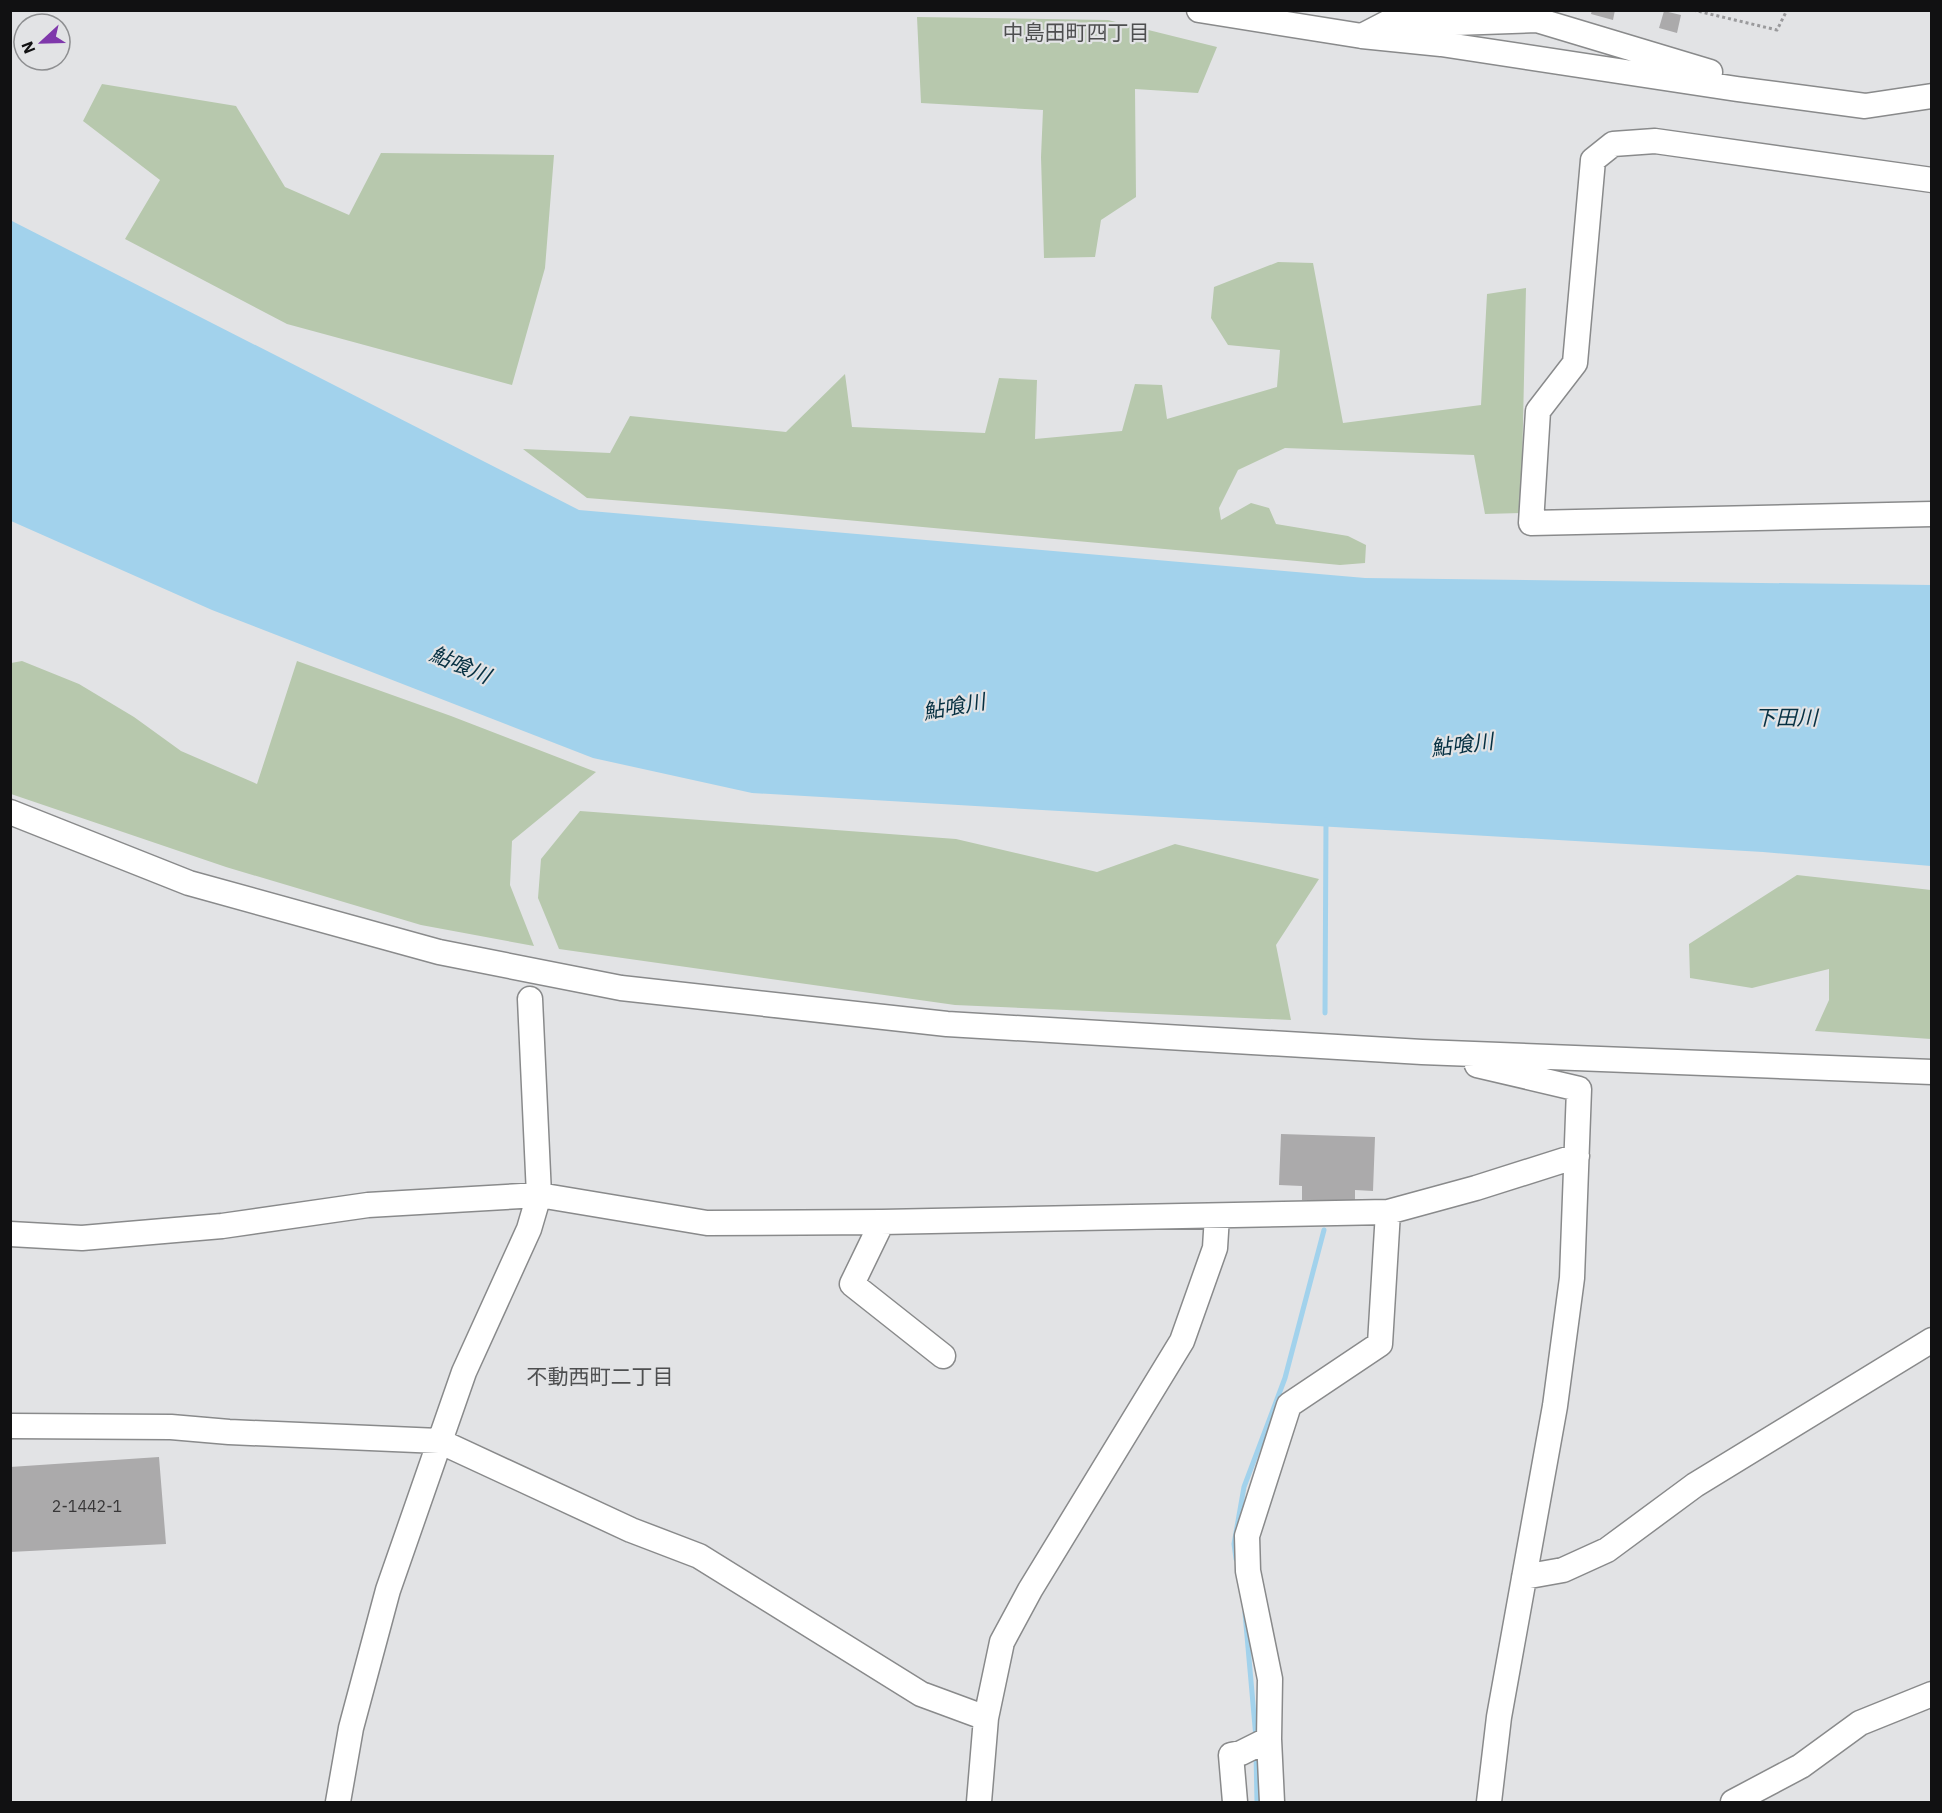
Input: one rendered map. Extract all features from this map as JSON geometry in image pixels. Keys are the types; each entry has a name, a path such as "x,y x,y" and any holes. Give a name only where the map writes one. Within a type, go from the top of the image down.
{"street":[{"path":"1199,10 1362,36 1441,44 1737,89 1932,114"},
{"path":"1362,36 1391,21 1426,24 1536,15 1710,72 1737,89"},
{"path":"1865,106 1932,96"},
{"path":"1932,180 1656,141 1613,144 1593,160 1575,363 1538,411 1531,523 1932,514"},
{"path":"10,812 189,883 439,952 621,988 947,1024 1422,1052 1932,1072"},
{"path":"338,1803 351,1728 388,1590 464,1372 529,1229 539,1195 530,999"},
{"path":"1422,1052 1579,1089 1572,1278 1555,1406 1499,1717 1489,1803"},
{"path":"10,1234 82,1238 222,1226 368,1205 539,1195 707,1223 882,1222 1388,1212 1476,1188 1577,1156"},
{"path":"1272,1803 1267,1741 1270,1679 1248,1570 1247,1536 1289,1405 1380,1344 1388,1212"},
{"path":"979,1803 986,1718 1002,1642 1030,1590 1182,1341 1215,1248 1218,1216"},
{"path":"882,1222 852,1284 943,1356"},
{"path":"1524,1577 1563,1570 1607,1550 1695,1485 1932,1340"},
{"path":"10,1426 171,1427 229,1432 439,1441 631,1530 699,1556 921,1694 986,1718"},
{"path":"1733,1803 1801,1766 1860,1723 1932,1694"},
{"path":"1235,1803 1231,1755 1267,1741"}],"path":[{"path":"1693,10 1777,30 1788,10"}],"green space":[{"path":"917,17 1108,20 1217,47 1198,93 1135,89 1136,197 1101,220 1095,257 1044,258 1041,157 1043,110 921,103"},
{"path":"102,84 236,106 285,187 349,215 381,153 554,155 545,268 512,385 287,324 125,239 160,180 83,121"},
{"path":"1278,262 1313,263 1343,423 1481,405 1487,294 1526,288 1521,513 1485,514 1474,455 1285,448 1238,470 1219,508 1221,520 1251,503 1269,508 1276,524 1348,536 1366,545 1365,563 1340,565 587,498 523,449 610,453 630,416 786,432 845,374 852,427 985,433 999,378 1037,380 1035,439 1122,431 1135,384 1162,385 1167,419 1277,387 1280,350 1228,345 1211,318 1214,287"},
{"path":"22,661 79,684 134,717 181,751 257,784 297,661 451,716 596,772 512,841 510,885 534,946 421,925 226,867 11,794 11,663"},
{"path":"580,811 956,839 1097,872 1175,844 1319,879 1276,945 1291,1020 955,1005 559,949 538,898 541,859"},
{"path":"1797,875 1931,890 1931,1039 1815,1031 1829,1000 1829,969 1752,988 1690,978 1689,944"}],"water":[{"name":"下田川","path":"10,220 579,510 1365,578 1931,585 1931,866 1763,852 752,793 593,758 212,610 11,521"}],"building":[{"path":"1592,10 1615,10 1613,20 1591,14"},
{"path":"1664,11 1681,15 1677,33 1659,28"},
{"path":"1281,1134 1375,1137 1373,1191 1355,1190 1355,1202 1302,1200 1302,1186 1279,1185"},
{"path":"159,1457 166,1544 10,1552 10,1467"}],"waterway":[{"path":"1325,1013 1326,820"},
{"path":"1236,1559 1234,1544 1244,1487 1285,1378 1324,1230"},
{"path":"1245,1613 1256,1738"},
{"path":"1256,1753 1257,1802"}],"district":[{"name":"中島田町四丁目","path":"1076,33"},
{"name":"不動西町二丁目","path":"600,1377"}],"water label":[{"name":"鮎喰川","path":"460,665"},
{"name":"鮎喰川","path":"954,707"},
{"name":"鮎喰川","path":"1462,745"}]}
